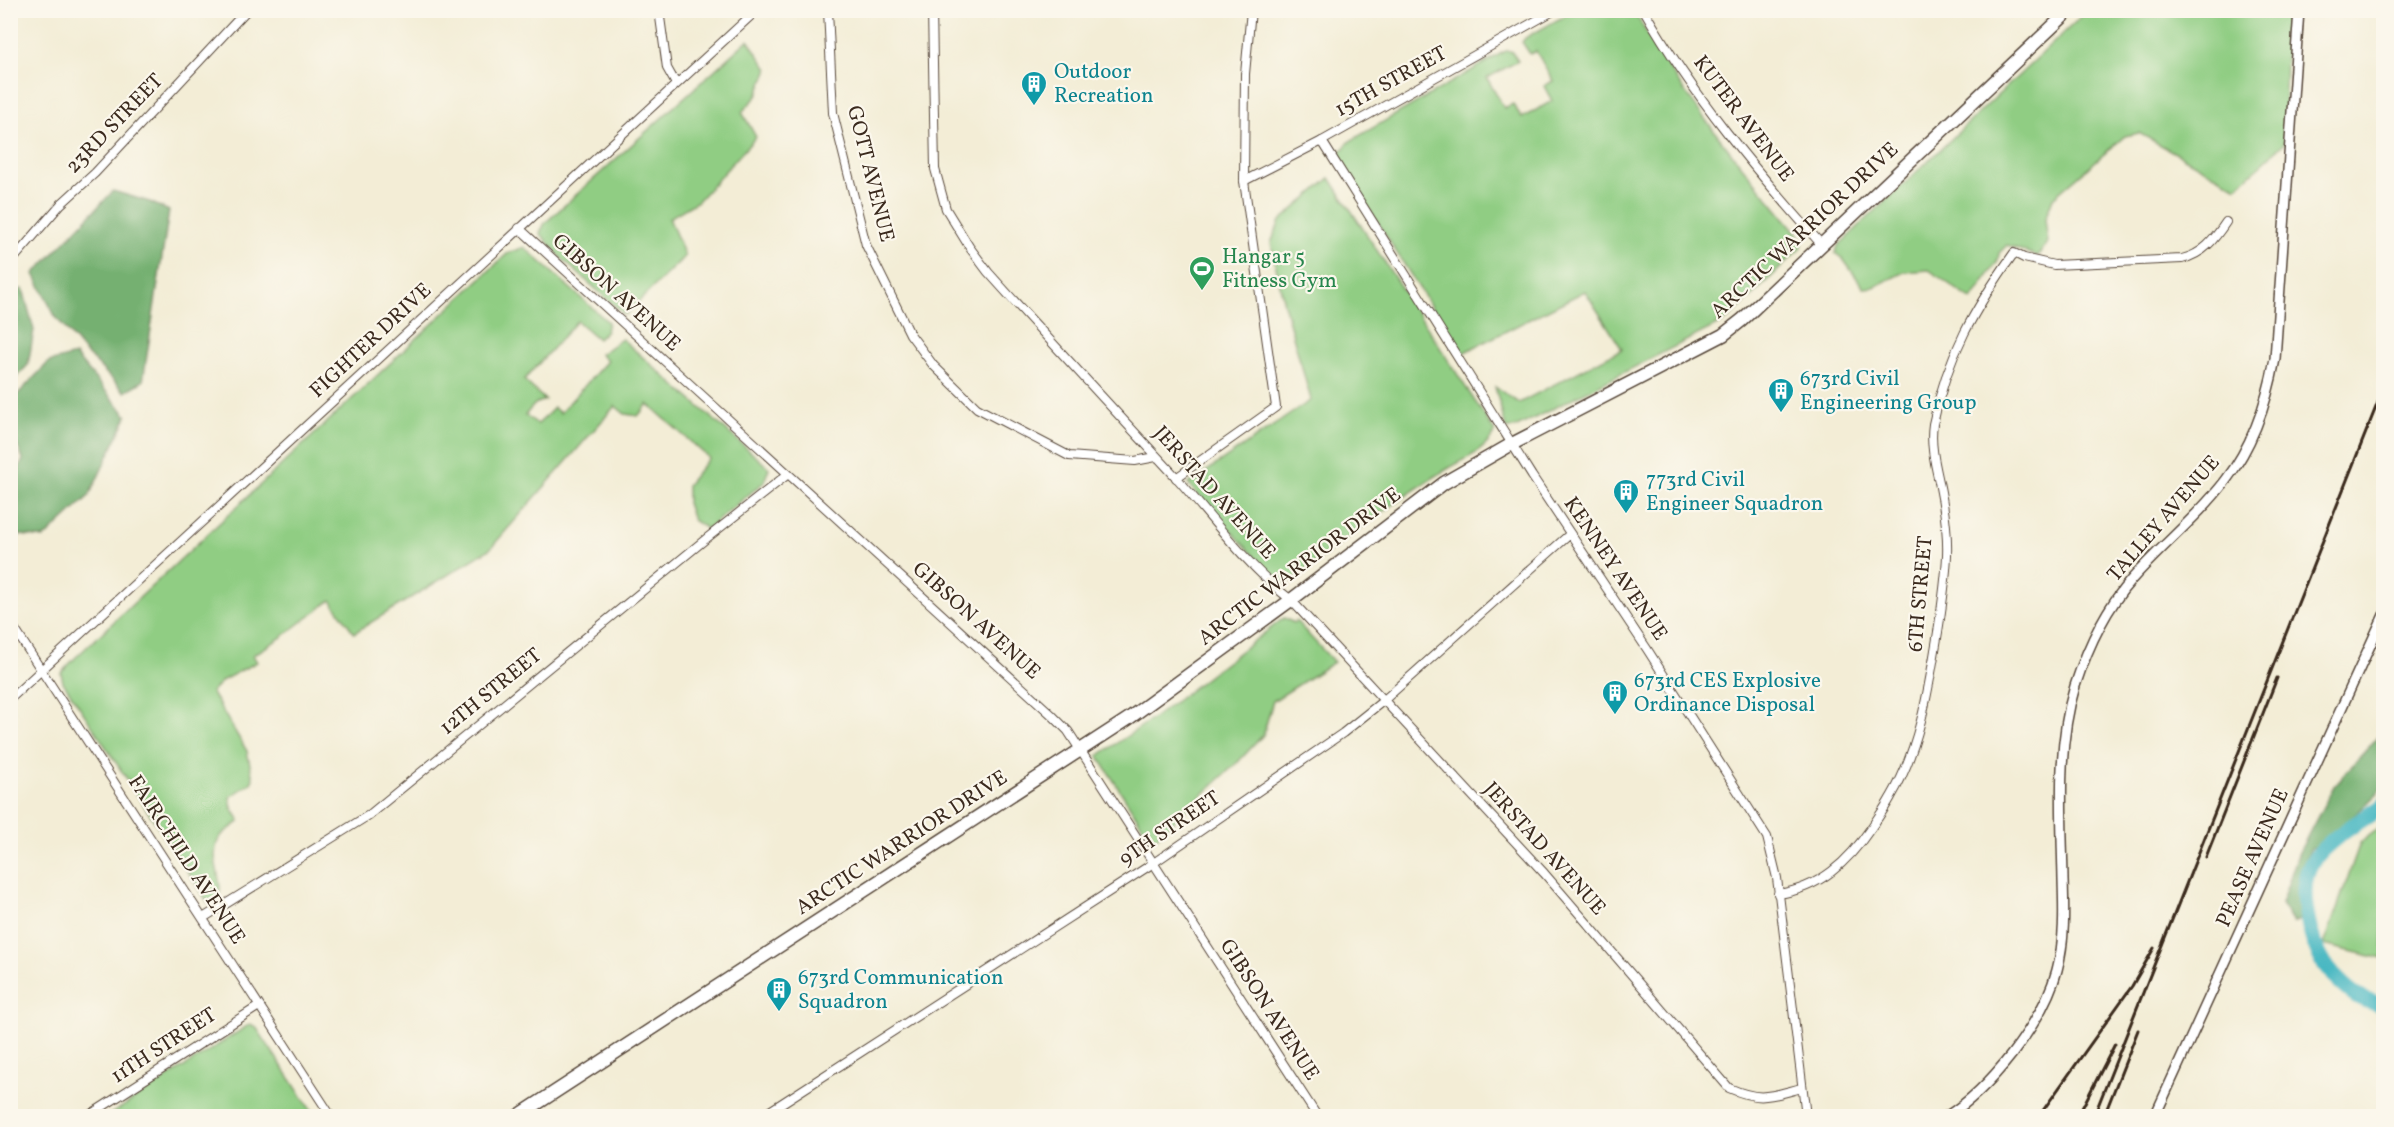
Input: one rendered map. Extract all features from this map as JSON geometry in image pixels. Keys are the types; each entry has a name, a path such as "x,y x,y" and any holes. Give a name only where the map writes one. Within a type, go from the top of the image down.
{"main road":[{"name":"ARCTIC WARRIOR DRIVE","path":"518,1116 1128,718 1291,600 1444,483 1512,444 1722,335 1742,320 2070,10"}],"street":[{"name":"23RD STREET","path":"10,263 61,204 95,173 247,10"},
{"path":"659,10 668,68 676,84"},
{"name":"FIGHTER DRIVE","path":"10,699 757,10"},
{"name":"GOTT AVENUE","path":"828,10 833,113 866,246 910,334 927,358 976,408 1069,456 1135,461 1156,457"},
{"name":"JERSTAD AVENUE","path":"932,10 935,169 946,209 988,272 1214,522 1274,586 1291,600 1544,873 1730,1088 1747,1096 1765,1098 1802,1088"},
{"path":"1176,478 1276,407 1244,181 1245,74 1251,10"},
{"name":"15TH STREET","path":"1244,181 1322,141 1555,10"},
{"name":"KUTER AVENUE","path":"1644,10 1681,69 1728,135 1761,177 1821,244"},
{"name":"TALLEY AVENUE","path":"1947,1116 1981,1089 2020,1044 2052,988 2057,971 2064,919 2063,749 2075,686 2087,654 2114,604 2131,580 2227,480 2256,428 2269,391 2276,348 2300,10"},
{"name":"KENNEY AVENUE","path":"1322,141 1512,444 1647,648 1767,837 1777,878 1806,1116"},
{"name":"6TH STREET","path":"1778,894 1812,886 1829,875 1852,854 1891,797 1908,760 1928,691 1941,612 1947,555 1944,509 1932,442 1933,426 1960,338 1984,295 2014,253 2024,258 2054,265 2181,259 2192,256 2210,244 2226,222"},
{"name":"GIBSON AVENUE","path":"519,228 1068,731 1317,1116"},
{"name":"12TH STREET","path":"203,918 369,815 698,545 789,474"},
{"name":"9TH STREET","path":"762,1116 1152,864 1311,756 1383,701 1570,534"},
{"name":"PEASE AVENUE","path":"2155,1116 2384,615"},
{"name":"FAIRCHILD AVENUE","path":"10,622 331,1116"},
{"name":"11TH STREET","path":"88,1116 259,1006"}],"green space":[{"path":"1573,11 1634,11 1691,100 1734,157 1802,239 1802,247 1727,320 1515,428 1506,428 1495,387 1519,403 1622,349 1585,291 1461,354 1336,157 1350,141 1505,51 1511,51 1518,61 1487,78 1504,108 1513,104 1522,118 1552,101 1544,86 1553,81 1536,51 1530,54 1522,42 1525,38"},
{"path":"2087,11 2287,11 2284,143 2237,187 2139,133 2125,136 2053,198 2045,219 2048,243 2037,256 2007,245 1999,253 1998,261 1972,300 1929,270 1904,272 1874,287 1864,288 1843,259 1835,253 1838,246"},
{"path":"748,40 768,69 757,96 742,112 756,137 698,201 669,218 685,256 625,315 561,258 540,233 545,223"},
{"path":"1330,178 1495,432 1487,444 1475,453 1407,495 1288,583 1279,583 1188,484 1311,400 1284,304 1271,243 1280,221"},
{"path":"113,191 150,202 169,211 143,381 125,392 83,350 55,316 34,274"},
{"path":"524,247 608,322 606,331 598,339 577,321 524,380 545,400 535,404 525,415 538,424 554,408 560,413 607,361 600,354 622,339 769,468 764,482 707,529 693,520 687,503 687,485 709,458 648,404 638,416 625,414 615,406 490,549 354,633 331,600 282,637 253,655 257,662 223,680 211,692 247,751 253,779 251,783 230,797 232,808 240,821 221,836 217,845 215,854 220,889 214,906 209,904 63,682 61,673 507,254"},
{"path":"23,289 34,330 28,365 11,383 11,291"},
{"path":"75,355 127,416 89,496 44,538 13,534 10,529 11,489 23,459 11,431 11,401 49,362"},
{"path":"1284,618 1294,623 1296,621 1334,662 1273,701 1263,735 1239,761 1152,841 1098,756 1155,717"},
{"path":"2383,731 2383,788 2323,846 2311,848 2299,882 2301,919 2293,923 2281,904 2298,854 2334,786"},
{"path":"2383,825 2383,959 2324,945 2360,843"},
{"path":"250,1024 256,1027 315,1116 108,1116"}],"waterway":[{"path":"2384,805 2330,842 2313,861 2308,871 2305,892 2310,929 2325,965 2357,996 2366,1001 2384,1005"}],"railway":[{"path":"2094,1116 2384,387"},
{"path":"2206,857 2277,678"},
{"path":"2039,1116 2132,986 2154,948"},
{"path":"2104,1116 2138,1030"},
{"path":"2078,1116 2115,1044"}],"place":[{"name":"Outdoor Recreation","path":"1034,107"},
{"name":"Hangar 5 Fitness Gym","path":"1202,292"},
{"name":"673rd Civil Engineering Group","path":"1781,414"},
{"name":"773rd Civil Engineer Squadron","path":"1626,515"},
{"name":"673rd CES Explosive Ordinance Disposal","path":"1615,716"},
{"name":"673rd Communication Squadron","path":"779,1013"}]}
